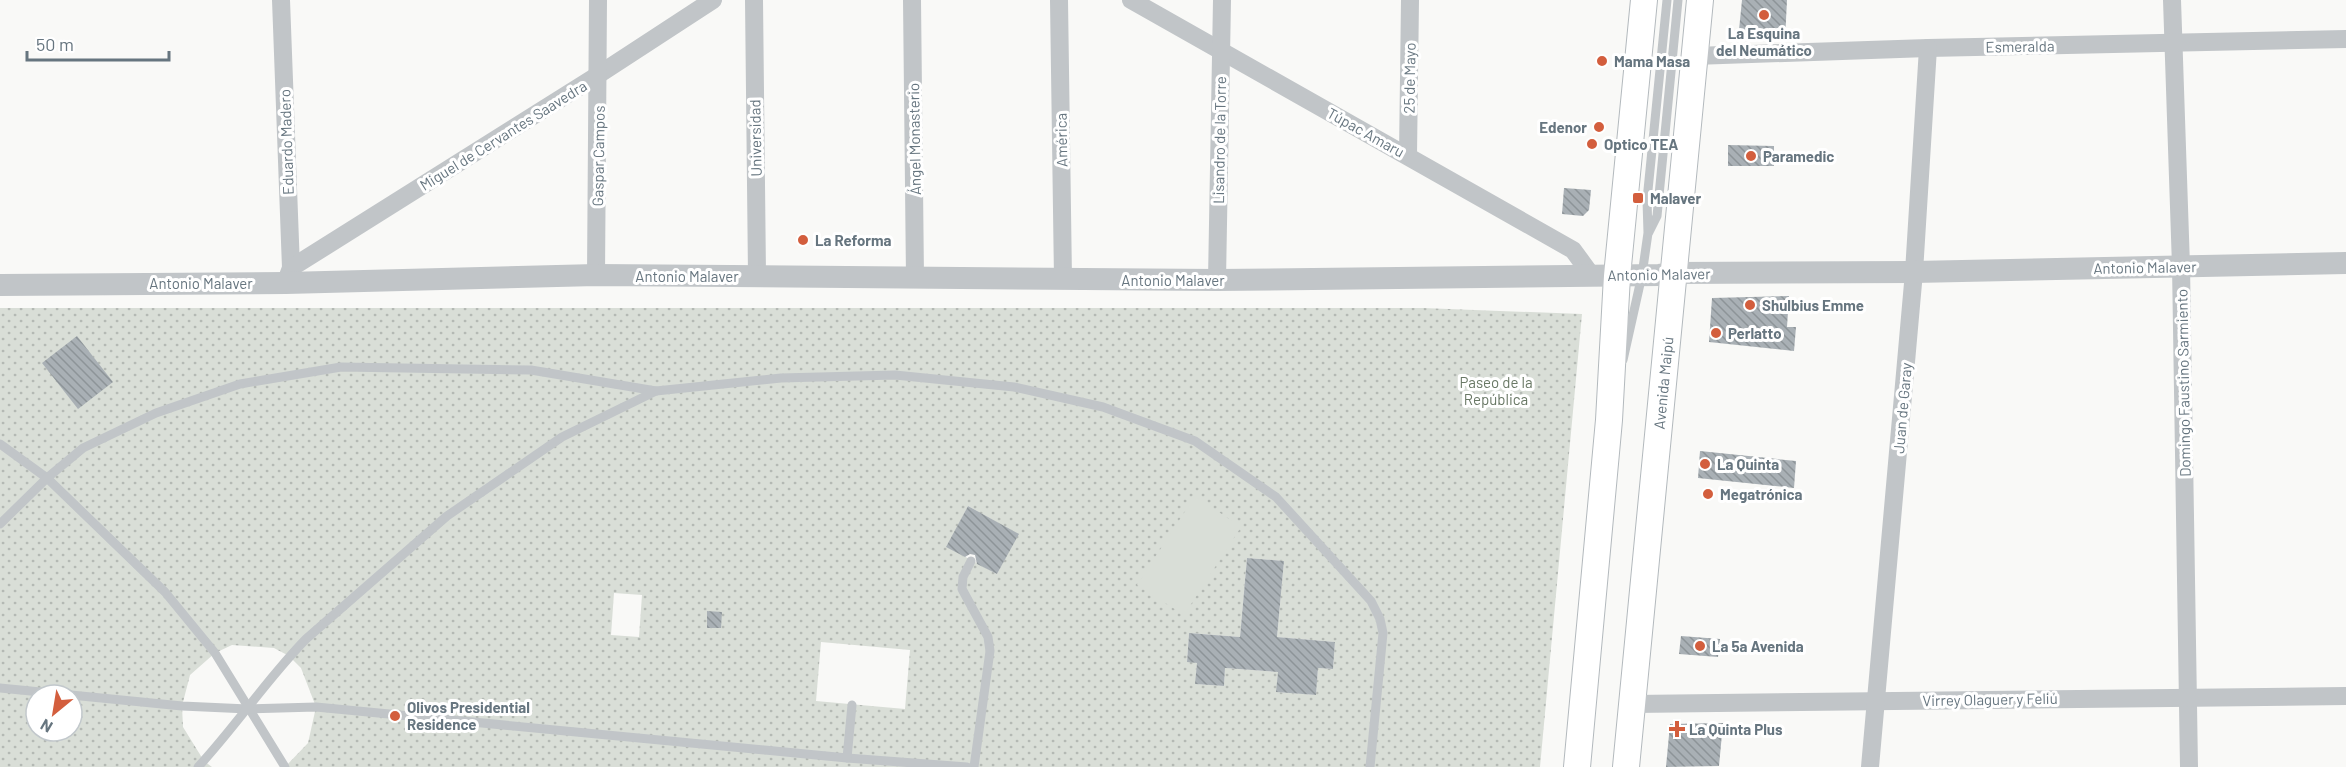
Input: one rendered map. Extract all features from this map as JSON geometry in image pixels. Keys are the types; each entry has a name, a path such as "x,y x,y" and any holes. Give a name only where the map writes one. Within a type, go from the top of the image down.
{"main road":[{"path":"1577,767 1609,420 1605,276 1644,0"},
{"name":"Avenida Maipú","path":"1626,767 1676,273 1698,0"}],"street":[{"name":"Eduardo Madero","path":"281,0 289,275"},
{"name":"Gaspar Campos","path":"596,275 598,0"},
{"name":"Miguel de Cervantes Saavedra","path":"289,275 713,0"},
{"name":"Universidad","path":"754,0 756,276"},
{"name":"Ángel Monasterio","path":"912,0 915,278"},
{"name":"América","path":"1059,0 1063,279"},
{"name":"Túpac Amaru","path":"1131,0 1573,249 1605,276"},
{"name":"Lisandro de la Torre","path":"1217,280 1222,0"},
{"name":"25 de Mayo","path":"1408,155 1410,0"},
{"name":"Domingo Faustino Sarmiento","path":"2172,0 2181,266 2189,767"},
{"name":"Esmeralda","path":"1694,56 1929,48 2346,39"},
{"name":"Juan de Garay","path":"1870,767 1914,272 1929,48"},
{"name":"Antonio Malaver","path":"0,285 289,275 1217,280 1914,272 2346,263"},
{"name":"Virrey Olaguer y Feliú","path":"1633,704 2346,696"}],"lane":[{"path":"1609,420 1642,275 1648,233 1647,200 1667,0"},
{"path":"1648,233 1657,216 1678,0"},
{"path":"1660,71 1666,123"},
{"path":"1654,121 1671,73"},
{"path":"0,524 47,478 83,448 156,412 240,384 341,367 531,370 656,391 781,378 895,375 1014,387 1103,407 1195,441 1276,497 1371,601 1380,619 1383,633 1370,767"},
{"path":"198,767 306,639 447,516 562,437 656,391"},
{"path":"0,444 47,478 165,592 210,647 285,767"},
{"path":"971,561 963,576 962,589 988,638 990,651 974,767"},
{"path":"0,688 182,706 248,709 316,707 847,758 967,767"},
{"path":"847,758 852,705"}],"green space":[{"name":"Paseo de la República","path":"0,308 1423,308 1582,314 1540,767 285,767 308,743 316,707 301,668 289,656 274,648 232,645 215,653 190,675 182,706 183,727 204,761 212,767 0,767","holes":["968,506 1018,534 997,574 947,547","1247,558 1284,561 1277,637 1335,642 1333,669 1318,668 1316,695 1277,692 1278,672 1225,668 1224,686 1196,684 1197,663 1187,661 1189,633 1240,637","614,593 642,595 639,637 611,635","821,642 910,650 905,709 816,701"]},
{"path":"1195,496 1241,527 1184,615 1137,585"}],"building":[{"name":"La Esquina del Neumático","path":"1742,0 1787,0 1785,40 1750,41 1741,36 1739,30"},
{"name":"Paramedic","path":"1728,145 1774,146 1774,166 1728,166"},
{"path":"1564,188 1591,190 1589,210 1583,216 1562,214"},
{"path":"1789,296 1787,327 1796,327 1794,351 1709,342 1712,298"},
{"path":"77,336 113,382 78,409 42,363"},
{"path":"1700,451 1796,461 1794,488 1698,478"},
{"path":"968,506 1019,534 997,574 977,564 975,555 970,554 965,557 946,547"},
{"path":"1247,558 1284,561 1277,637 1335,642 1333,669 1318,668 1316,695 1276,692 1278,672 1225,668 1224,686 1195,684 1197,663 1187,662 1189,633 1240,637"},
{"path":"707,611 722,612 721,628 707,628"},
{"name":"La 5a Avenida","path":"1681,636 1720,639 1718,657 1679,654"},
{"path":"1723,723 1719,766 1666,767 1670,724"}],"place":[{"name":"La Esquina del Neumático","path":"1764,15"},
{"name":"Mama Masa","path":"1602,61"},
{"name":"Edenor","path":"1599,127"},
{"name":"Optico TEA","path":"1592,144"},
{"name":"Paramedic","path":"1751,156"},
{"name":"Malaver","path":"1638,198"},
{"name":"La Reforma","path":"803,240"},
{"name":"Shulbius Emme","path":"1750,305"},
{"name":"Perlatto","path":"1716,333"},
{"name":"La Quinta","path":"1705,464"},
{"name":"Megatrónica","path":"1708,494"},
{"name":"La 5a Avenida","path":"1700,646"},
{"name":"Olivos Presidential Residence","path":"395,716"},
{"name":"La Quinta Plus","path":"1677,729"}]}
